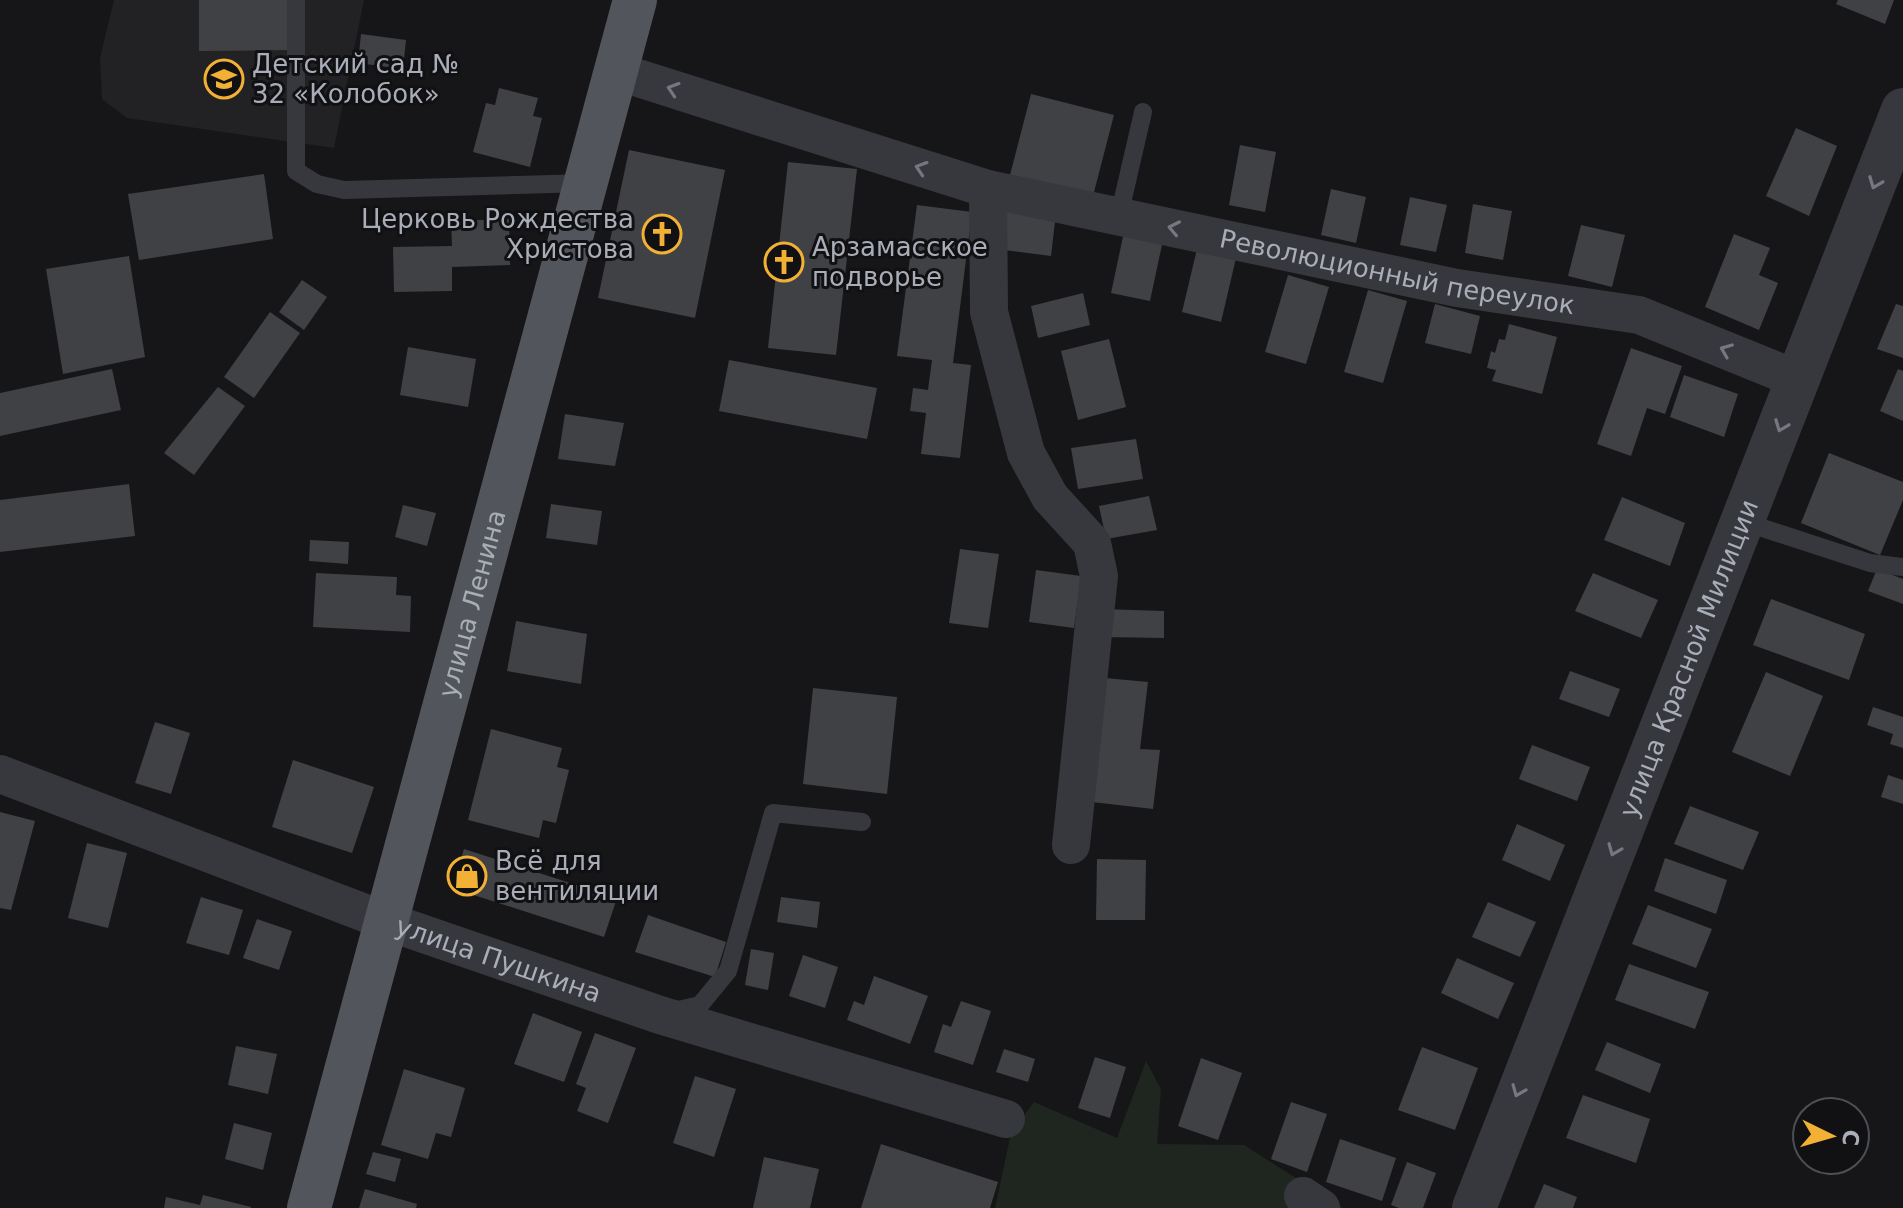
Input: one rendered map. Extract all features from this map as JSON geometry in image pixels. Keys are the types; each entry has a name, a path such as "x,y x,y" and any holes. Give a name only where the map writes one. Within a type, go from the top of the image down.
{"main road":[{"name":"улица Ленина","path":"309,1208 635,0"}],"street":[{"name":"Революционный переулок","path":"616,71 988,189 1457,288 1639,315 1799,380"},
{"name":"улица Красной Милиции","path":"1474,1208 1487,1168 1744,522 1903,110"},
{"path":"988,189 989,312 1026,453 1050,497 1092,543 1099,576 1071,845"},
{"name":"улица Пушкина","path":"0,774 386,921 660,1015 1006,1119"}],"lane":[{"path":"296,0 296,171 317,184 344,190 586,183"},
{"path":"1119,216 1143,112"},
{"path":"1744,522 1870,563 1903,567"},
{"path":"660,1015 700,1005 728,971 773,813 862,822"}],"shaded area":[{"name":"Детский сад № 32 «Колобок»","path":"114,0 364,0 334,148 127,118 102,99 100,58"},
{"path":"1146,1061 1161,1089 1157,1144 1244,1145 1343,1208 995,1208 1011,1133 1034,1102 1117,1138"}],"building":[{"path":"199,0 291,0 291,50 199,51"},
{"path":"1838,0 1894,0 1885,24 1836,4"},
{"path":"361,34 406,40 403,69 358,63"},
{"path":"499,88 538,98 533,116 542,118 530,167 473,152 486,103 495,105"},
{"path":"1031,94 1114,115 1093,196 1010,175"},
{"path":"1796,128 1837,146 1809,216 1766,196"},
{"path":"1240,145 1276,152 1265,212 1229,205"},
{"name":"Церковь Рождества Христова","path":"629,150 725,170 695,318 598,298"},
{"path":"788,162 857,169 836,355 768,348"},
{"path":"264,174 273,239 139,260 128,194"},
{"path":"1331,189 1366,197 1356,243 1321,235"},
{"path":"1410,197 1447,205 1436,252 1400,245"},
{"path":"1473,204 1512,211 1503,260 1465,253"},
{"path":"917,205 972,212 953,363 971,365 960,458 921,454 926,413 910,411 913,388 928,390 932,360 897,356"},
{"path":"1002,206 1056,213 1051,256 996,249"},
{"path":"509,219 510,265 452,267 452,291 394,292 393,247 452,246 451,221"},
{"path":"1581,225 1625,235 1612,287 1568,276"},
{"path":"1124,232 1163,240 1150,301 1111,293"},
{"path":"1734,234 1770,248 1759,275 1778,283 1759,330 1705,307"},
{"path":"1197,249 1236,258 1221,322 1182,312"},
{"path":"129,256 145,357 63,374 46,269"},
{"path":"1288,275 1329,287 1306,364 1265,352"},
{"path":"302,280 327,297 304,330 279,312"},
{"path":"1368,290 1407,301 1383,383 1344,372"},
{"path":"1083,293 1090,325 1038,338 1031,306"},
{"path":"1435,304 1480,316 1471,354 1425,343"},
{"path":"1896,304 1903,306 1903,358 1877,349"},
{"path":"270,312 300,333 254,398 224,377"},
{"path":"1509,324 1557,337 1542,394 1492,381 1496,370 1487,368 1491,351 1495,353 1499,339 1505,340"},
{"path":"1109,339 1126,407 1078,420 1061,351"},
{"path":"408,347 476,359 468,407 400,395"},
{"path":"1631,348 1682,366 1665,414 1647,408 1631,456 1597,444"},
{"path":"729,360 877,388 867,439 719,411"},
{"path":"112,369 121,410 0,436 0,393"},
{"path":"1898,369 1903,371 1903,421 1880,411"},
{"path":"1684,375 1738,394 1724,437 1670,417"},
{"path":"218,387 245,406 194,475 164,453"},
{"path":"565,414 624,423 615,466 558,459"},
{"path":"1136,439 1143,479 1078,489 1071,448"},
{"path":"1829,453 1903,482 1903,500 1880,555 1801,523"},
{"path":"129,484 135,536 0,552 0,500"},
{"path":"1149,496 1157,530 1106,539 1099,506"},
{"path":"1622,497 1685,523 1670,566 1604,540"},
{"path":"551,504 602,511 597,545 546,538"},
{"path":"403,505 436,513 427,546 395,537"},
{"path":"310,540 349,542 348,564 309,561"},
{"path":"960,549 999,554 988,628 949,623"},
{"path":"1877,569 1903,579 1903,604 1868,591"},
{"path":"1036,570 1081,576 1074,628 1029,622"},
{"path":"316,573 397,577 396,595 411,596 410,632 313,627"},
{"path":"1593,573 1658,600 1641,638 1575,611"},
{"path":"1771,599 1865,634 1849,680 1753,645"},
{"path":"1102,609 1164,611 1164,638 1102,637"},
{"path":"516,621 587,634 581,684 507,671"},
{"path":"1570,671 1620,689 1609,717 1559,699"},
{"path":"1766,672 1823,696 1790,776 1732,752"},
{"path":"1105,678 1148,682 1140,749 1160,750 1153,809 1092,802"},
{"path":"813,688 897,697 887,794 803,784"},
{"path":"1873,707 1903,717 1903,748 1890,744 1893,734 1867,725"},
{"path":"155,722 190,733 171,794 135,783"},
{"path":"491,729 562,748 557,767 569,770 556,823 543,820 539,838 468,820"},
{"path":"1532,745 1590,767 1577,801 1519,779"},
{"path":"293,760 374,787 352,853 272,827"},
{"path":"1888,775 1903,780 1903,804 1881,797"},
{"path":"1690,806 1759,832 1743,870 1674,844"},
{"path":"0,812 35,821 11,910 0,908"},
{"path":"1517,824 1565,845 1550,881 1502,860"},
{"path":"87,843 127,853 108,928 68,918"},
{"path":"464,849 617,898 604,937 452,888"},
{"path":"1665,858 1727,880 1716,914 1654,891"},
{"path":"1097,859 1146,860 1145,920 1096,920"},
{"path":"201,897 243,910 229,955 186,943"},
{"path":"781,897 820,902 817,928 777,922"},
{"path":"1488,902 1536,922 1520,957 1472,937"},
{"path":"1648,905 1712,929 1696,968 1632,944"},
{"path":"648,915 726,942 715,977 635,952"},
{"path":"257,919 292,931 279,970 243,958"},
{"path":"751,949 774,953 768,990 745,985"},
{"path":"803,955 838,967 825,1008 789,996"},
{"path":"1457,958 1514,983 1498,1019 1441,993"},
{"path":"1629,964 1709,992 1695,1029 1615,1000"},
{"path":"874,976 928,996 910,1044 847,1020 854,1001 864,1005"},
{"path":"961,1001 991,1011 973,1065 934,1052 943,1024 951,1027"},
{"path":"533,1013 582,1032 564,1082 514,1064"},
{"path":"595,1033 636,1048 608,1123 577,1111 586,1088 576,1084"},
{"path":"1607,1042 1661,1064 1650,1093 1595,1070"},
{"path":"236,1046 277,1054 268,1094 228,1085"},
{"path":"1422,1047 1478,1068 1455,1130 1398,1110"},
{"path":"1004,1049 1035,1059 1028,1082 996,1072"},
{"path":"1095,1057 1126,1067 1110,1118 1078,1108"},
{"path":"1201,1058 1242,1073 1218,1140 1178,1126"},
{"path":"404,1069 465,1088 451,1137 436,1133 428,1159 381,1145"},
{"path":"695,1076 736,1089 714,1157 673,1143"},
{"path":"1583,1095 1650,1119 1636,1163 1566,1138"},
{"path":"1291,1102 1327,1114 1307,1172 1271,1159"},
{"path":"234,1123 272,1133 263,1170 225,1159"},
{"path":"1340,1139 1396,1158 1382,1201 1326,1182"},
{"path":"881,1144 998,1182 990,1208 861,1208"},
{"path":"373,1152 401,1159 395,1182 366,1174"},
{"path":"764,1157 819,1169 810,1208 753,1208"},
{"path":"1407,1162 1436,1173 1423,1208 1391,1205"},
{"path":"1544,1184 1577,1197 1573,1208 1534,1208"},
{"path":"365,1189 417,1204 416,1208 359,1208"},
{"path":"203,1195 251,1208 164,1208 166,1197 200,1205"}],"place":[{"name":"Детский сад № 32 «Колобок»","path":"224,79"},
{"name":"Церковь Рождества Христова","path":"662,234"},
{"name":"Арзамасское подворье","path":"784,262"},
{"name":"Всё для вентиляции","path":"467,876"}]}
